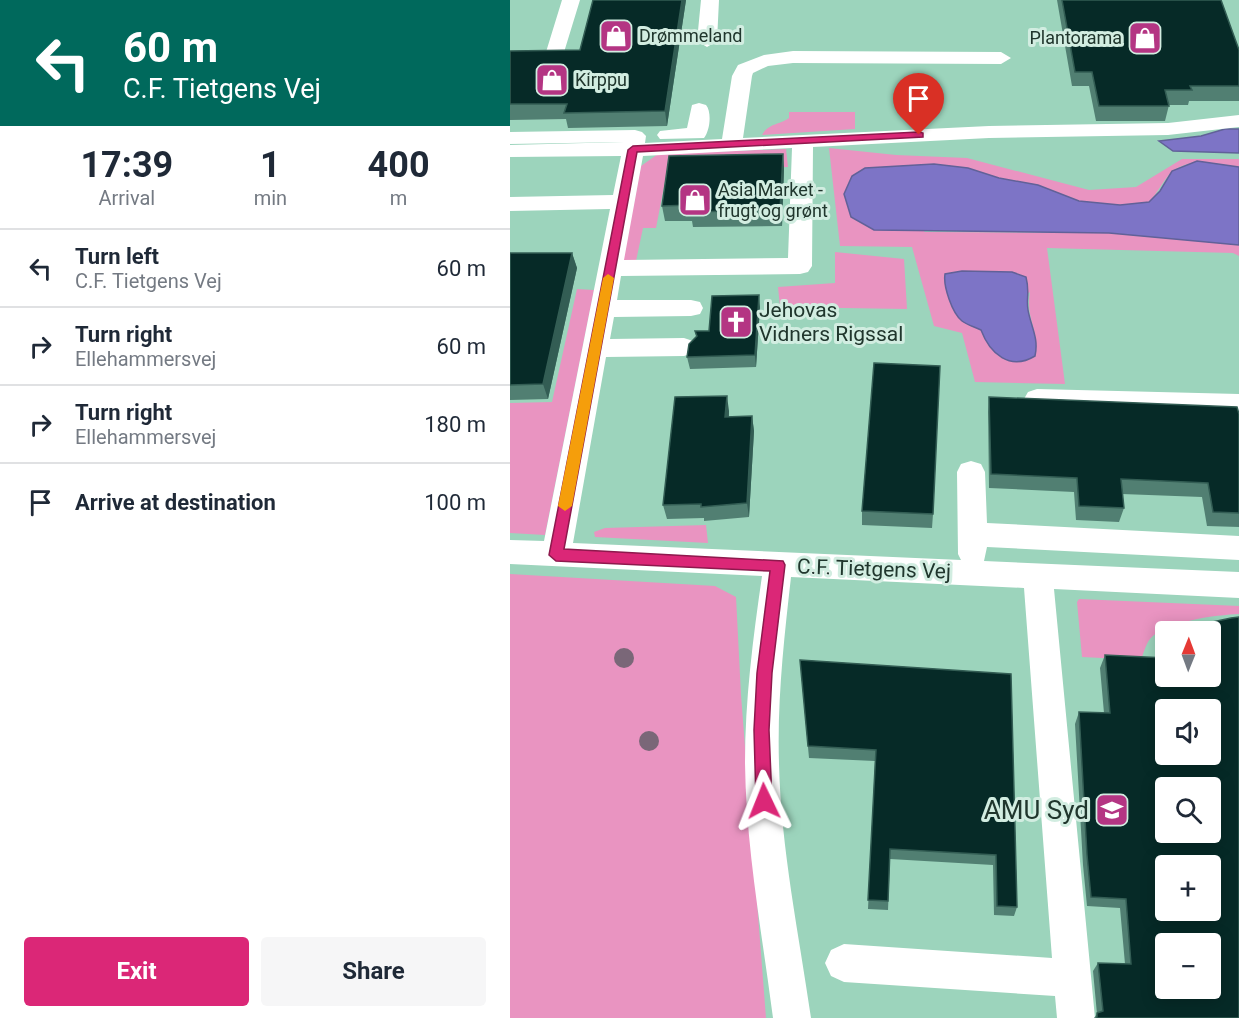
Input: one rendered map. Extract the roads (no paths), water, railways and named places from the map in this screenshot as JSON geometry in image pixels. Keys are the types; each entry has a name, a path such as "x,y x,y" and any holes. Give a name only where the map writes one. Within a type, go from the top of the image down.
{"street":[{"path":"510,58 554,58 571,0"},
{"path":"707,41 710,0"},
{"path":"732,144 745,69 764,61 793,57 1001,58"},
{"path":"510,151 634,143 696,134 699,109"},
{"path":"510,138 732,144 989,132 1168,129 1239,121"},
{"path":"610,268 800,266 803,141"},
{"path":"556,555 634,143"},
{"path":"510,204 623,202"},
{"path":"603,309 691,308"},
{"path":"595,348 684,347"},
{"path":"1037,399 1239,405"},
{"path":"972,472 973,573"},
{"path":"973,534 1239,548"},
{"name":"C.F. Tietgens Vej","path":"510,552 1239,585"},
{"path":"778,565 765,673 762,730 764,801 792,1018"},
{"path":"1038,576 1076,1018"},
{"path":"844,963 1073,978"}],"place":[{"name":"Drømmeland","path":"616,36"},
{"name":"Plantorama","path":"1145,38"},
{"name":"Kirppu","path":"552,80"},
{"name":"Asia Market - frugt og grønt","path":"695,200"},
{"name":"Jehovas Vidners Rigssal","path":"736,322"},
{"name":"AMU Syd","path":"1112,810"}]}
